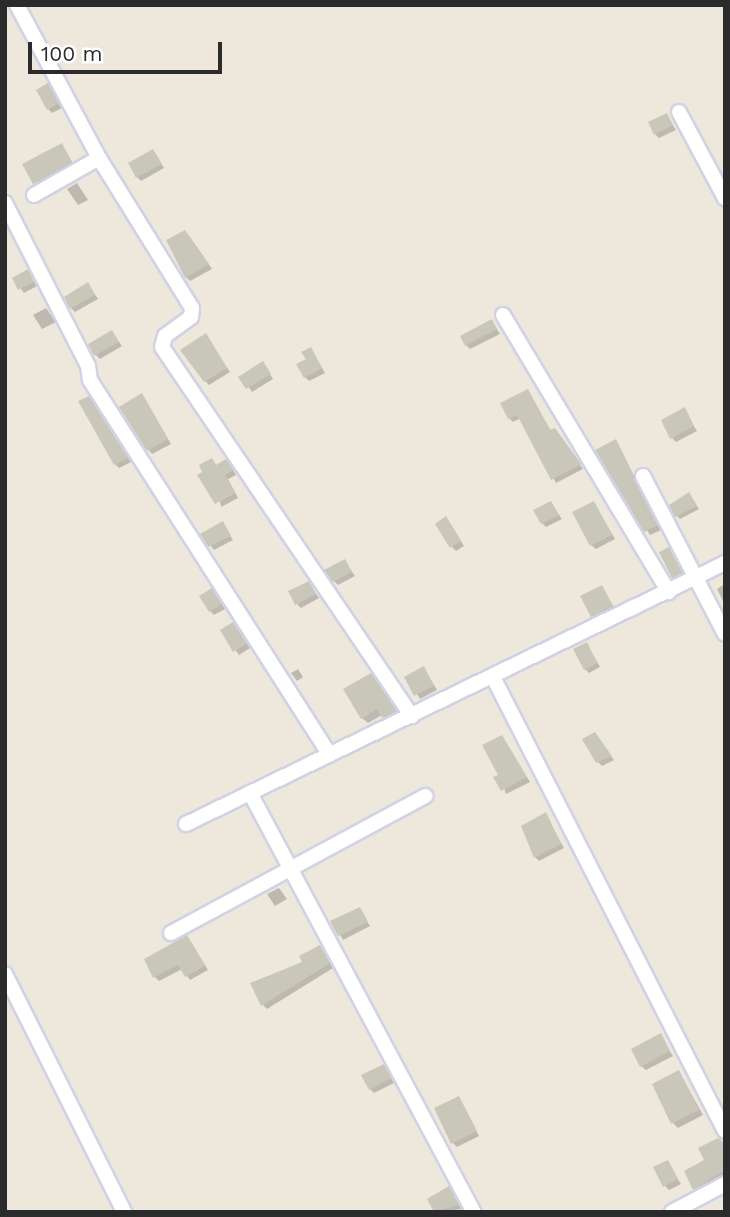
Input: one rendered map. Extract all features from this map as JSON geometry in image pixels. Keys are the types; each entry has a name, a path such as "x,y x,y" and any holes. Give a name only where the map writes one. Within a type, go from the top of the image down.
{"street":[{"path":"17,5 99,158 192,308 191,317 165,336 162,347 412,716"},
{"path":"679,112 725,198"},
{"path":"34,195 99,158"},
{"path":"5,203 88,366 90,380 330,755"},
{"path":"503,315 669,592"},
{"path":"643,476 725,634"},
{"path":"187,824 725,563"},
{"path":"493,677 725,1131"},
{"path":"250,793 474,1212"},
{"path":"171,933 289,865 425,796"},
{"path":"5,974 124,1212"},
{"path":"672,1212 694,1207 725,1184"}],"building":[{"path":"48,83 59,103 47,110 36,90"},
{"path":"667,113 673,125 654,135 648,122"},
{"path":"62,143 72,162 33,184 22,164"},
{"path":"153,149 162,164 136,178 128,163"},
{"path":"185,230 209,264 185,278 166,240"},
{"path":"28,269 34,282 18,290 12,278"},
{"path":"88,282 95,295 70,309 64,297"},
{"path":"492,319 497,329 465,346 460,336"},
{"path":"112,330 119,342 94,356 88,344"},
{"path":"206,333 227,368 204,382 180,350"},
{"path":"311,347 322,368 304,378 296,364 306,359 301,352"},
{"path":"263,361 271,374 246,389 238,377"},
{"path":"528,389 550,430 555,428 581,464 551,480 517,415 508,419 500,403"},
{"path":"142,393 168,439 147,451 119,407"},
{"path":"89,396 128,458 114,465 78,401"},
{"path":"685,407 694,426 670,439 661,420"},
{"path":"616,439 658,525 644,532 595,450"},
{"path":"212,458 216,465 226,459 234,470 225,475 235,493 215,504 197,475 202,472 199,465"},
{"path":"689,492 697,506 675,517 669,505"},
{"path":"551,501 559,515 541,524 533,510"},
{"path":"594,501 612,535 590,546 572,512"},
{"path":"446,516 461,541 450,548 435,524"},
{"path":"223,521 231,536 208,547 200,534"},
{"path":"669,547 682,573 672,578 659,552"},
{"path":"345,559 352,572 333,582 324,570"},
{"path":"309,581 316,594 295,605 288,591"},
{"path":"602,585 613,606 591,617 580,596"},
{"path":"212,588 222,604 209,612 199,596"},
{"path":"233,622 247,643 233,652 220,630"},
{"path":"587,642 597,663 584,670 573,649"},
{"path":"424,666 434,686 414,696 404,677"},
{"path":"371,673 397,711 382,718 377,709 361,719 343,689"},
{"path":"595,732 612,756 596,763 582,739"},
{"path":"502,735 527,777 501,791 493,777 498,775 482,745"},
{"path":"546,812 561,844 534,858 521,826"},
{"path":"360,907 368,922 338,936 330,921"},
{"path":"187,935 205,966 185,977 178,965 153,978 144,959"},
{"path":"320,945 330,963 261,1006 250,983 302,962 299,956"},
{"path":"661,1033 670,1051 640,1067 631,1049"},
{"path":"384,1064 392,1078 369,1090 361,1075"},
{"path":"679,1070 699,1110 671,1124 652,1084"},
{"path":"459,1096 477,1131 451,1144 434,1108"},
{"path":"718,1138 725,1144 725,1170 693,1190 684,1171 704,1160 698,1148"},
{"path":"668,1160 678,1179 663,1187 653,1167"},
{"path":"449,1186 459,1205 434,1212 427,1199"}]}
